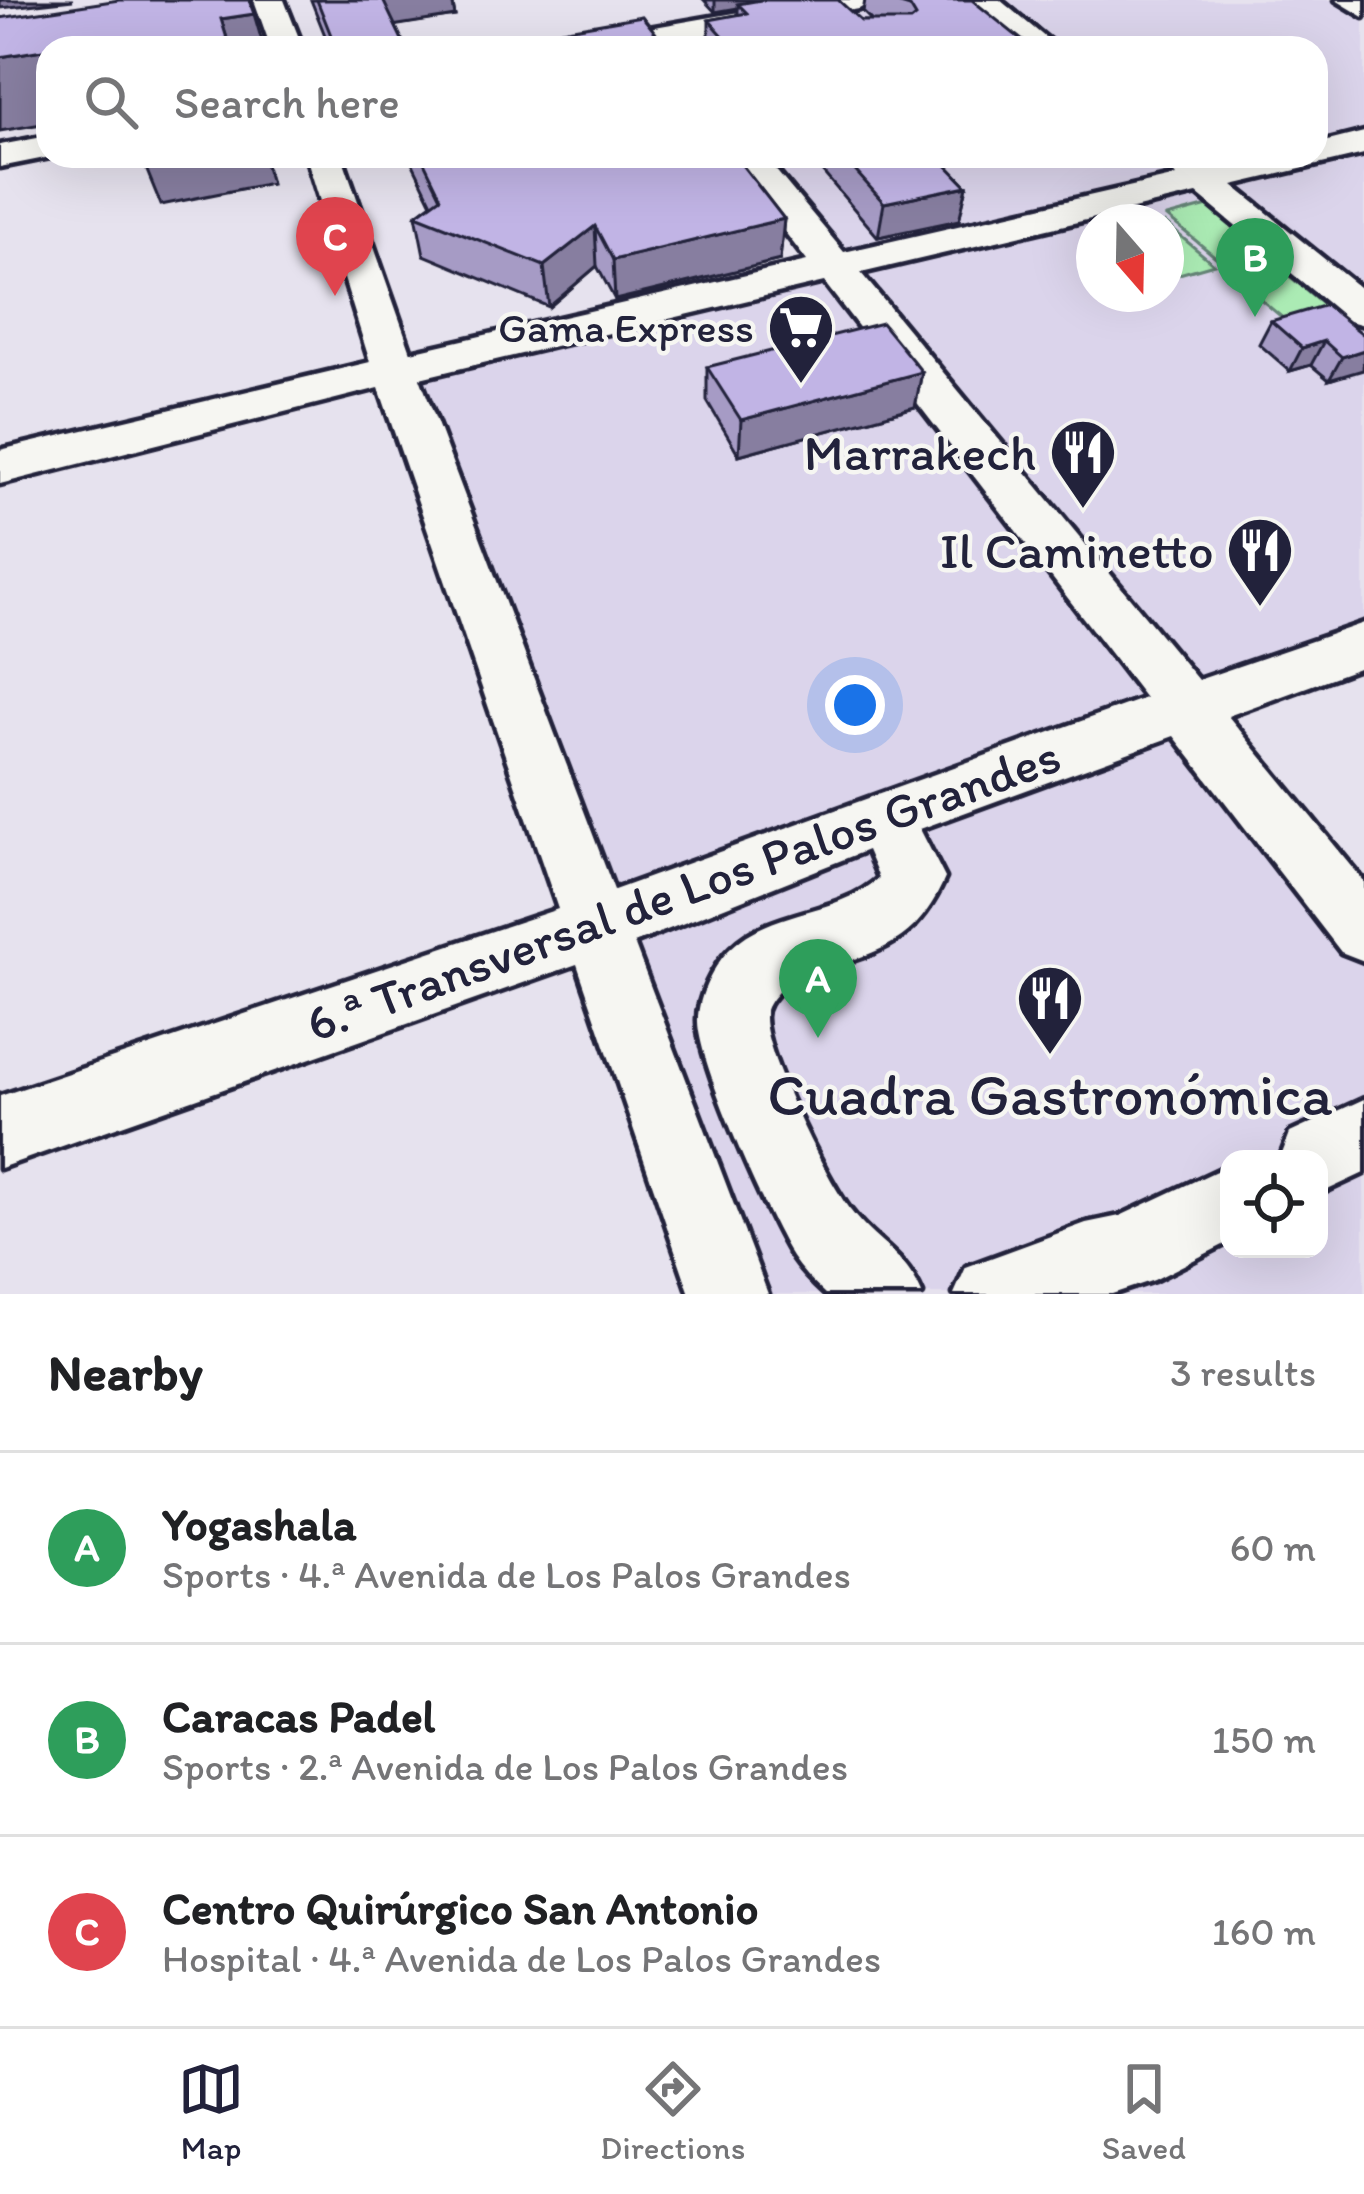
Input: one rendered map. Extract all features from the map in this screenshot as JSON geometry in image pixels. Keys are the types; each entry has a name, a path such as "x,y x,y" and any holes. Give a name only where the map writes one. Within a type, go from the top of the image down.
{"street":[{"path":"269,0 282,36"},
{"path":"981,0 1027,36"},
{"path":"1351,0 1364,8"},
{"path":"650,34 849,12"},
{"path":"1328,151 1364,143"},
{"path":"0,156 36,149"},
{"path":"328,168 395,370 729,1294"},
{"path":"755,168 1364,930"},
{"path":"0,467 834,267 1189,168 1364,312"},
{"name":"6.ª Transversal de Los Palos Grandes","path":"0,1132 599,926 881,818 1364,644"},
{"path":"881,818 914,878 901,904 880,917 769,958 739,987 730,1023 741,1063 821,1235 883,1294"},
{"path":"1328,1153 1364,1135"},
{"path":"993,1294 1086,1261 1127,1253 1220,1206"}],"shaded area":[{"path":"937,0 1364,0 1364,639 1187,706 1364,928 1364,1294 725,1294 395,370 833,267 763,168 1328,168 1328,36 744,36"}],"green space":[{"path":"1208,206 1265,252 1223,263 1184,231 1184,212"},
{"path":"1184,239 1214,264 1184,273"},
{"path":"1276,265 1339,317 1297,330 1234,277"}],"building":[{"path":"119,0 249,0 254,14 221,19 226,36 36,36 36,51 0,57 0,18"},
{"path":"317,0 383,0 400,36 331,36"},
{"path":"838,0 861,21 911,21 916,17 910,7 887,0 972,0 1017,36 723,36 709,20 747,13 738,4"},
{"path":"642,16 658,36 565,36 562,30"},
{"path":"427,168 744,168 784,219 613,260 595,226 544,266 416,215 441,197"},
{"path":"853,168 950,168 967,186 884,203"},
{"path":"1326,305 1364,335 1364,350 1342,357 1324,341 1302,348 1271,321"},
{"path":"882,323 922,372 741,420 707,367"}],"place":[{"name":"Centro Quirúrgico San Antonio","path":"335,296"},
{"name":"Caracas Padel","path":"1255,317"},
{"name":"Gama Express","path":"801,386"},
{"name":"Marrakech","path":"1083,511"},
{"name":"Il Caminetto","path":"1260,609"},
{"name":"Yogashala","path":"818,1038"},
{"name":"Cuadra Gastronómica","path":"1050,1057"}]}
